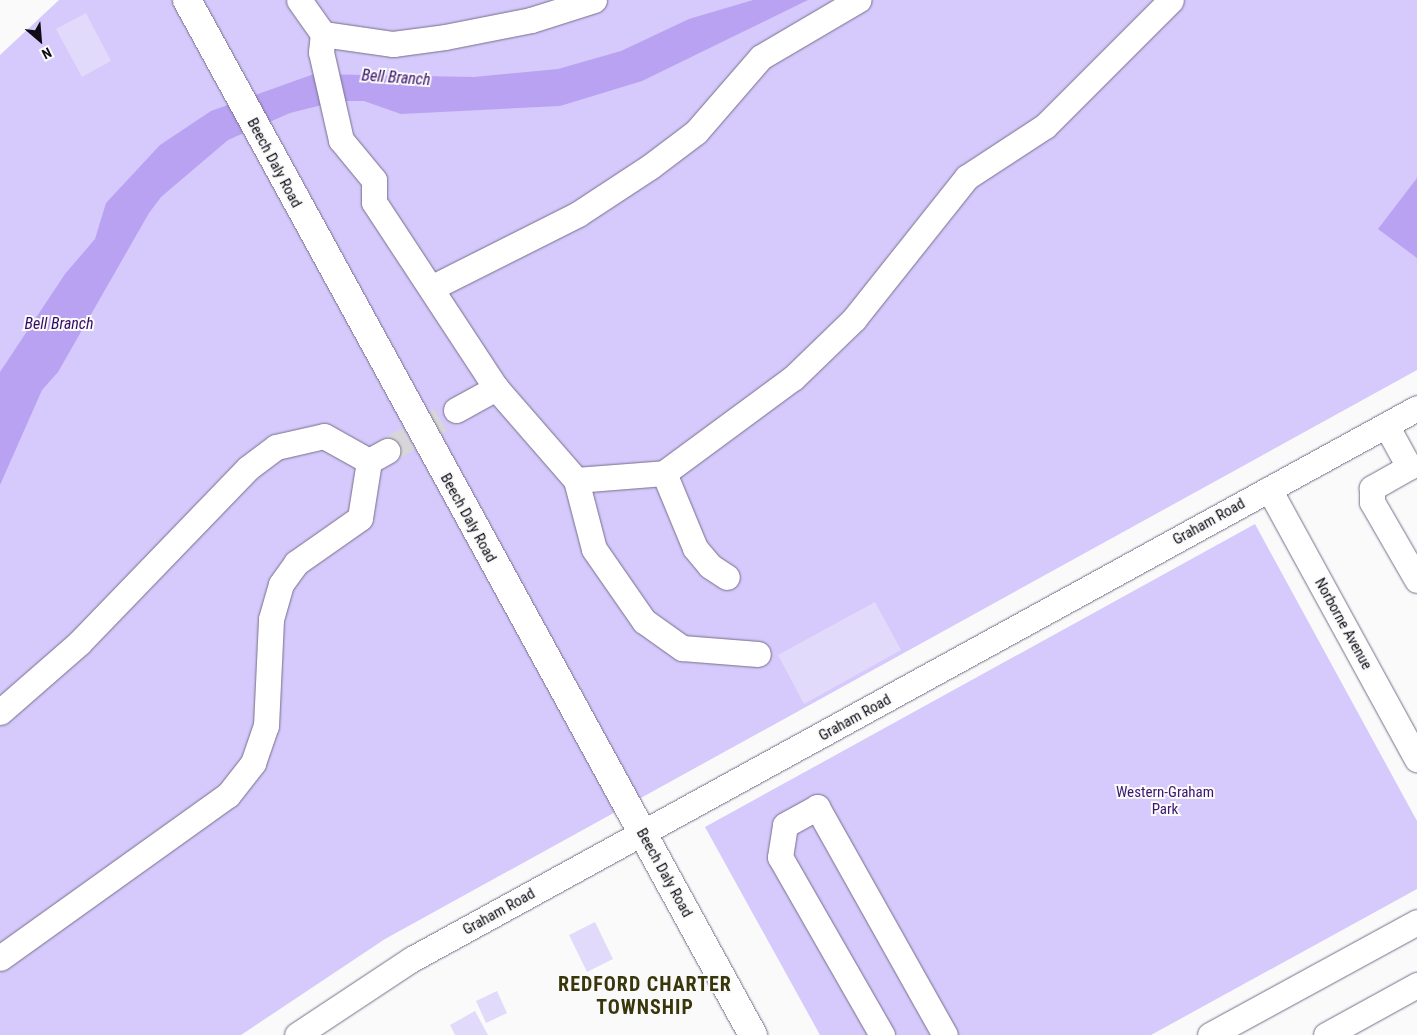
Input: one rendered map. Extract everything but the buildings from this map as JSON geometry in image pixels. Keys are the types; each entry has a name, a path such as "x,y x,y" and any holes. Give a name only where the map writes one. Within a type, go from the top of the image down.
{"main road":[{"name":"Beech Daly Road","path":"187,0 291,194 753,1035"}],"street":[{"path":"299,0 322,43 345,147 374,180 374,202 433,287 496,388 576,480 594,549 644,621 682,648 758,654"},
{"path":"322,43 393,44 445,37 531,20 594,0"},
{"path":"433,287 578,214 651,166 696,132 760,57 858,0"},
{"path":"576,480 664,473 793,378 854,318 967,177 1045,126 1171,0"},
{"path":"456,410 496,388"},
{"name":"Graham Road","path":"297,1035 412,960 1417,408"},
{"path":"1386,426 1413,465 1372,488 1372,502 1408,543 1417,580"},
{"path":"0,712 79,643 248,468 276,447 324,436 378,456 360,518 296,563 281,584 271,618 266,726 253,763 228,795 0,958"},
{"path":"664,473 696,548 710,566 727,577"},
{"name":"Norborne Avenue","path":"1269,489 1417,758"},
{"path":"882,1035 780,857 785,825 817,807 945,1035"},
{"path":"1210,1035 1417,922"},
{"path":"1326,1035 1417,985"}],"green space":[{"path":"59,0 1417,0 1417,370 385,939 241,1035 0,1035 0,55"},
{"name":"Western-Graham Park","path":"1255,524 1417,821 1417,889 1151,1035 820,1035 705,827"}],"water":[{"name":"Bell Branch","path":"753,0 808,0 642,81 560,106 401,114 364,101 338,101 290,113 228,140 161,197 149,213 58,372 42,390 0,485 0,372 65,274 95,239 106,203 160,145 211,111 314,74 474,77 558,69 621,51 689,19"},
{"path":"1417,178 1417,258 1378,229"}],"tunnel":[{"path":"387,451 456,410"}],"district":[{"name":"REDFORD CHARTER TOWNSHIP","path":"645,996"}]}
